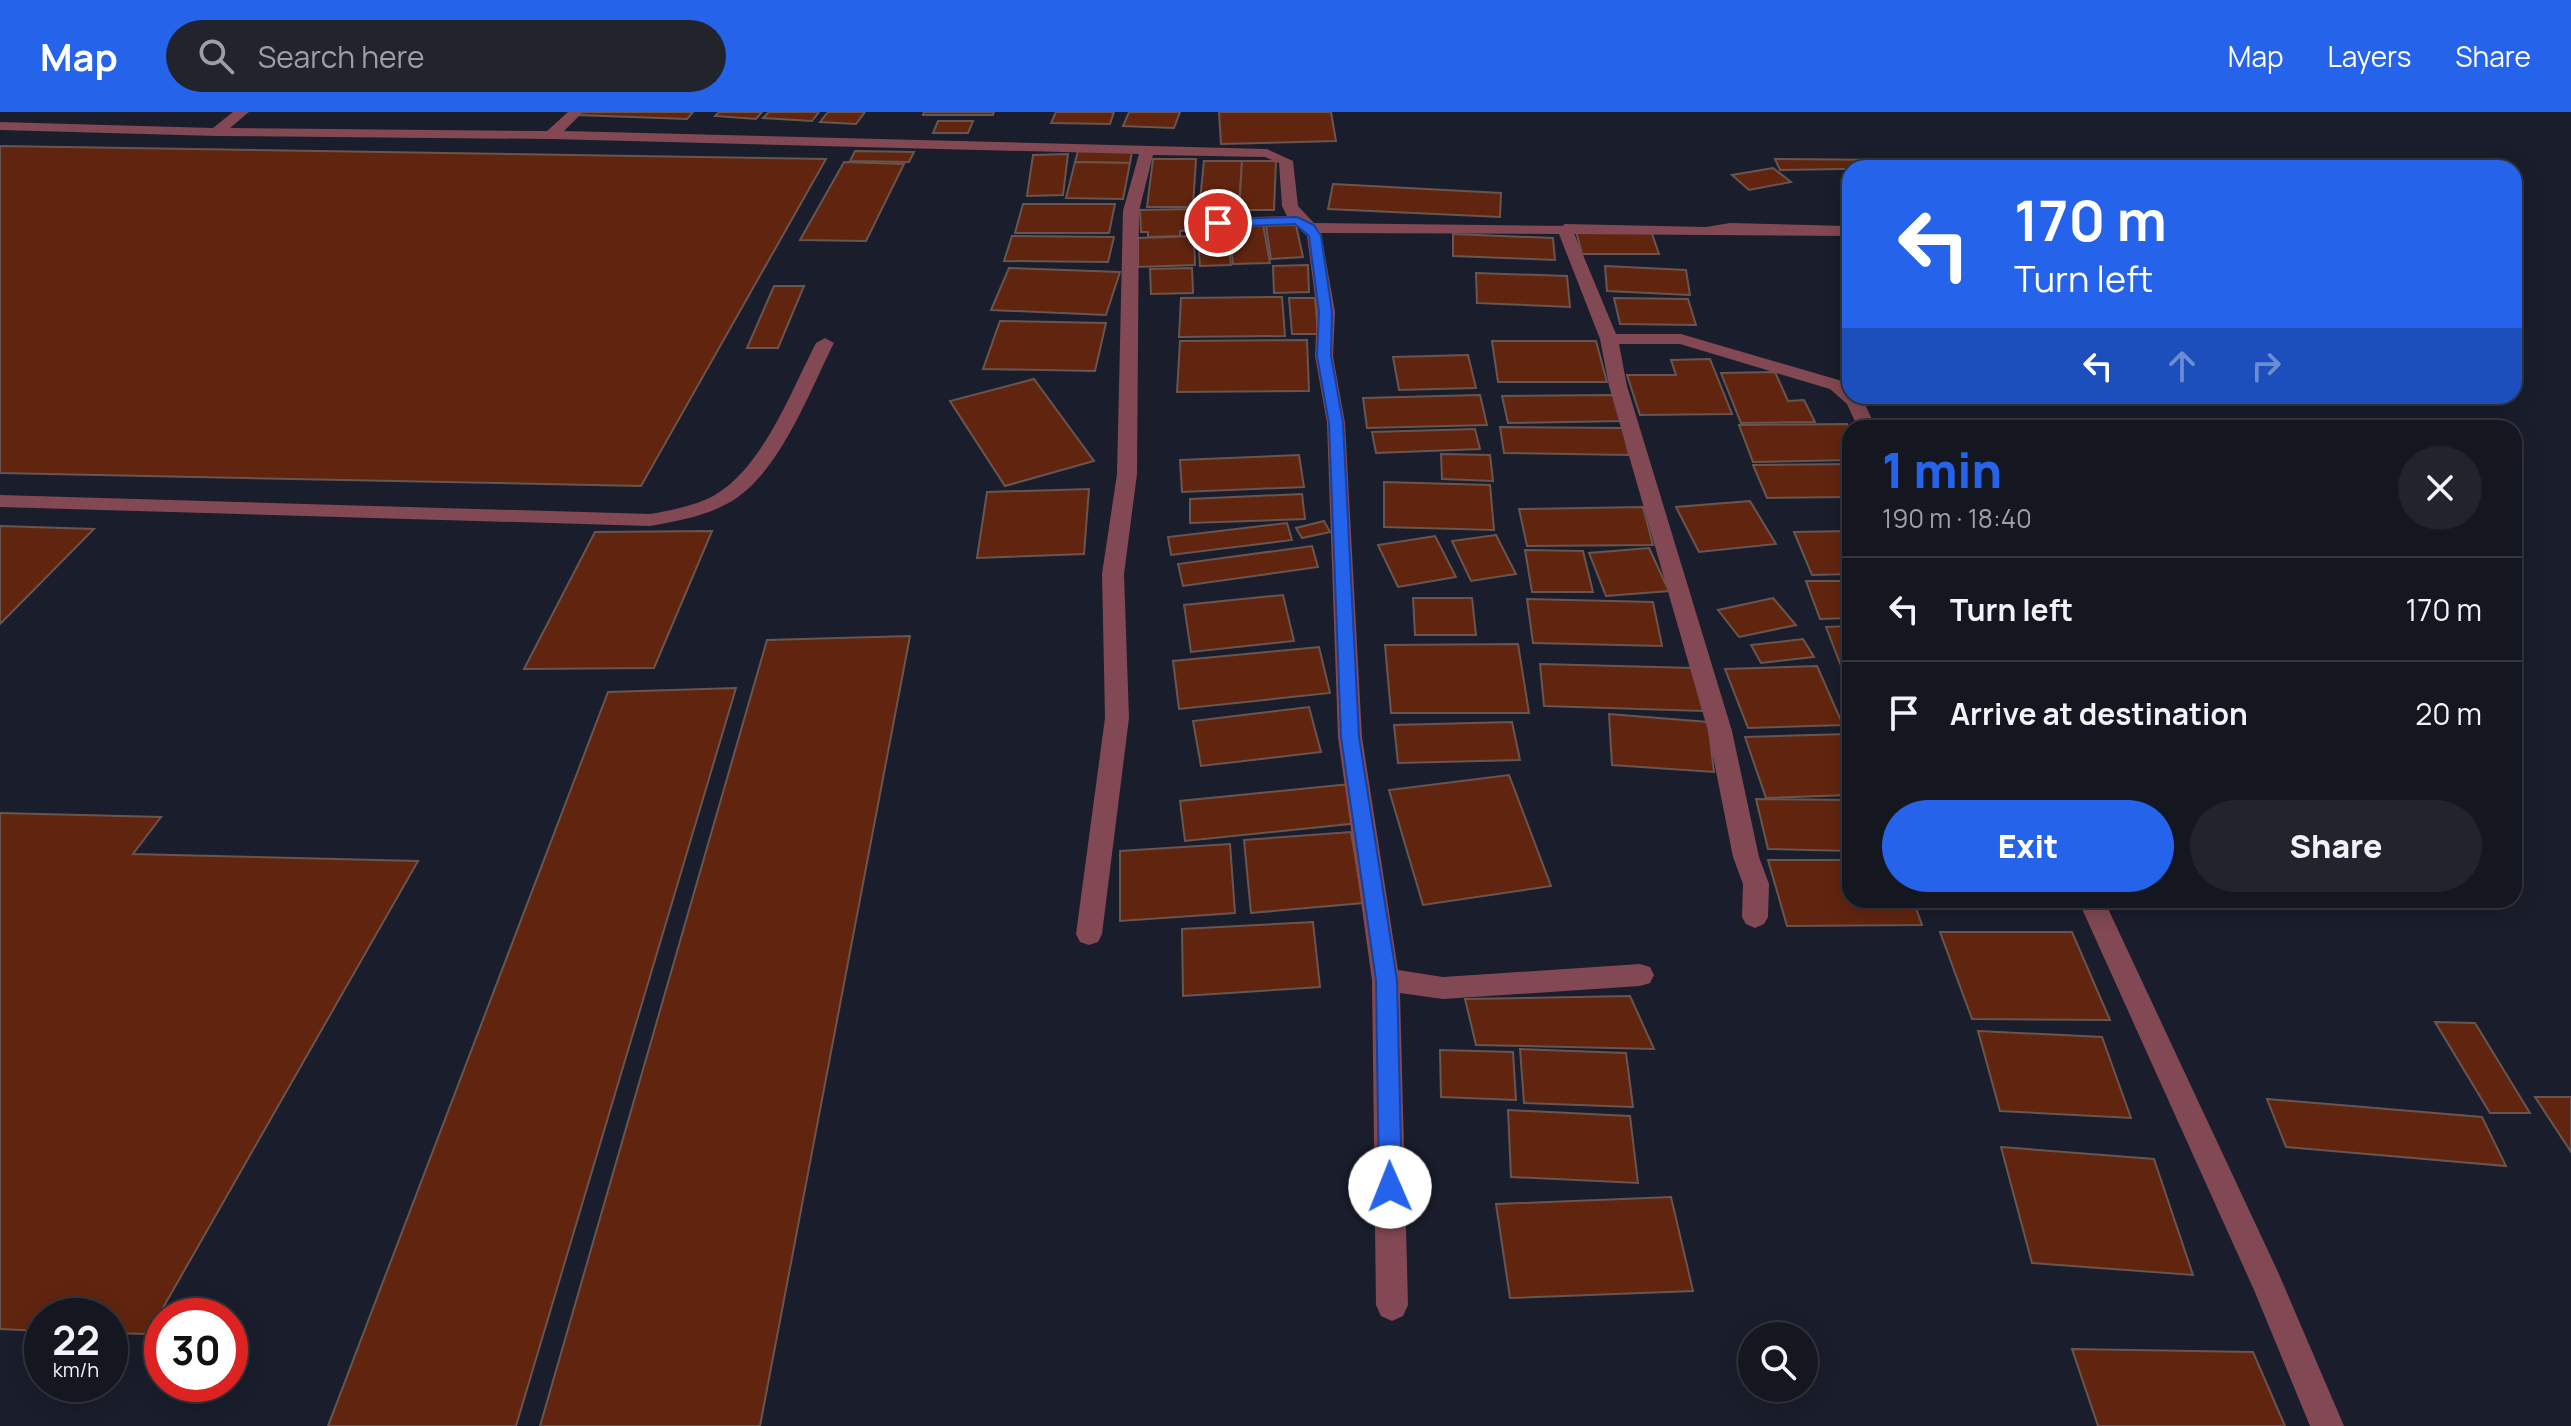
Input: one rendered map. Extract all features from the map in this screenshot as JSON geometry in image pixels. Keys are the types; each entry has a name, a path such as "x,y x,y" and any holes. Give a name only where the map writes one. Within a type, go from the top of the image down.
{"street":[{"path":"216,132 242,112"},
{"path":"551,135 576,112"},
{"path":"0,126 216,132 551,135 1267,153 1283,158 1288,165 1288,206 1315,236 1326,312 1324,356 1336,423 1350,737 1386,980 1392,1305"},
{"path":"1089,934 1117,718 1113,574 1127,474 1131,211 1147,151"},
{"path":"1218,223 1706,232 1730,228 1842,231"},
{"path":"1565,229 1609,339 1618,386 1720,731 1746,857 1756,884 1755,917"},
{"path":"1609,339 1681,339 1836,385 1842,390"},
{"path":"0,501 650,520 672,516 712,503 753,475 825,343"},
{"path":"2095,908 2267,1283 2327,1426"},
{"path":"1386,980 1443,988 1640,975"}],"building":[{"path":"581,112 693,112 687,119 578,115"},
{"path":"719,112 762,112 756,119 715,116"},
{"path":"769,112 819,112 812,121 763,118"},
{"path":"828,112 865,112 856,124 820,122"},
{"path":"924,112 994,112 993,115 923,115"},
{"path":"1056,112 1114,112 1110,124 1051,123"},
{"path":"1129,112 1180,112 1174,128 1123,126"},
{"path":"1219,112 1331,112 1336,141 1221,144"},
{"path":"938,121 973,121 968,133 933,133"},
{"path":"0,146 826,159 641,486 0,473"},
{"path":"855,151 914,152 909,162 850,161"},
{"path":"1078,151 1132,151 1130,163 1075,162"},
{"path":"1068,154 1063,195 1027,196 1033,155"},
{"path":"1153,159 1196,159 1193,207 1147,207"},
{"path":"1775,159 1901,160 1842,160 1842,169 1780,170"},
{"path":"1204,161 1242,161 1239,210 1199,210"},
{"path":"1242,161 1276,161 1274,210 1239,210"},
{"path":"844,162 904,164 866,241 800,240"},
{"path":"1075,162 1130,163 1123,199 1066,198"},
{"path":"1773,168 1791,182 1749,190 1732,175"},
{"path":"1333,184 1501,193 1500,217 1328,209"},
{"path":"1023,204 1115,204 1109,233 1015,233"},
{"path":"1191,209 1193,230 1180,231 1180,236 1148,237 1148,232 1141,232 1140,210"},
{"path":"1263,224 1270,263 1233,264 1228,225"},
{"path":"1226,225 1231,265 1200,266 1197,227"},
{"path":"1296,225 1303,257 1271,259 1266,226"},
{"path":"1576,231 1651,231 1659,254 1582,254"},
{"path":"1453,234 1553,238 1555,260 1453,256"},
{"path":"1012,236 1114,237 1108,262 1004,261"},
{"path":"1194,236 1195,265 1138,267 1138,238"},
{"path":"1308,265 1309,292 1274,293 1273,266"},
{"path":"1605,266 1686,270 1690,295 1607,291"},
{"path":"1009,268 1120,272 1106,315 991,310"},
{"path":"1192,268 1193,293 1151,294 1150,269"},
{"path":"1476,273 1567,276 1570,307 1477,303"},
{"path":"774,286 804,286 778,348 747,348"},
{"path":"1282,297 1285,336 1179,337 1181,298"},
{"path":"1289,298 1315,298 1318,334 1292,334"},
{"path":"1614,298 1688,299 1696,325 1620,324"},
{"path":"1000,321 1106,323 1095,371 983,369"},
{"path":"1307,340 1309,391 1177,392 1180,341"},
{"path":"1492,341 1596,341 1607,382 1498,382"},
{"path":"1468,355 1476,388 1399,390 1393,357"},
{"path":"1710,359 1732,414 1640,415 1627,375 1676,375 1671,360"},
{"path":"1775,372 1788,401 1804,400 1815,422 1741,423 1721,373"},
{"path":"1034,379 1094,461 1005,486 950,401"},
{"path":"1480,395 1487,425 1367,428 1363,398"},
{"path":"1613,395 1622,421 1508,423 1502,396"},
{"path":"1842,424 1842,460 1753,462 1739,425"},
{"path":"1500,427 1623,428 1629,455 1504,453"},
{"path":"1475,429 1480,449 1376,453 1372,432"},
{"path":"1441,454 1490,455 1493,481 1442,479"},
{"path":"1299,455 1304,487 1182,492 1180,460"},
{"path":"1842,464 1842,497 1767,498 1753,465"},
{"path":"1384,482 1490,485 1494,530 1384,527"},
{"path":"1089,489 1084,554 977,558 987,492"},
{"path":"1302,494 1305,519 1190,523 1190,499"},
{"path":"1750,501 1776,544 1699,552 1676,507"},
{"path":"1643,507 1653,545 1527,546 1519,509"},
{"path":"1324,521 1330,532 1302,538 1296,528"},
{"path":"1287,523 1292,540 1171,555 1168,537"},
{"path":"0,526 94,529 0,624"},
{"path":"712,531 654,668 524,669 595,532"},
{"path":"1842,531 1842,574 1812,575 1794,532"},
{"path":"1496,535 1516,574 1471,581 1452,541"},
{"path":"1435,536 1456,577 1398,587 1378,545"},
{"path":"1312,546 1318,567 1183,586 1178,564"},
{"path":"1649,548 1669,591 1606,596 1589,553"},
{"path":"1525,550 1583,551 1593,592 1532,592"},
{"path":"1806,581 1842,581 1842,618 1820,619"},
{"path":"1283,595 1294,641 1191,652 1184,605"},
{"path":"1413,598 1472,598 1476,635 1415,635"},
{"path":"1773,598 1796,625 1739,637 1718,610"},
{"path":"1527,599 1653,602 1662,646 1533,643"},
{"path":"1842,626 1842,666 1841,666 1826,627"},
{"path":"910,636 760,1426 540,1426 767,640"},
{"path":"1803,639 1814,657 1761,663 1751,645"},
{"path":"1518,644 1529,713 1391,713 1385,645"},
{"path":"1319,647 1330,693 1179,709 1173,661"},
{"path":"1540,664 1694,668 1703,711 1544,706"},
{"path":"1817,666 1842,725 1748,728 1725,669"},
{"path":"736,688 516,1426 328,1426 608,692"},
{"path":"1309,707 1321,752 1201,766 1193,721"},
{"path":"1609,714 1708,722 1714,772 1612,765"},
{"path":"1512,722 1520,760 1398,763 1394,725"},
{"path":"1842,734 1842,795 1766,798 1745,737"},
{"path":"1509,775 1551,886 1423,905 1389,790"},
{"path":"1350,784 1359,823 1185,841 1180,801"},
{"path":"1756,799 1842,800 1842,851 1768,849"},
{"path":"0,813 161,817 133,854 418,861 169,1298 144,1298 144,1334 128,1333 128,1298 24,1298 24,1330 0,1329"},
{"path":"1351,832 1363,903 1251,913 1244,840"},
{"path":"1230,844 1235,913 1120,921 1120,851"},
{"path":"1768,860 1842,860 1842,908 1916,908 1922,925 1787,926"},
{"path":"1313,922 1320,987 1183,996 1182,929"},
{"path":"1940,932 2072,932 2110,1020 1972,1019"},
{"path":"1630,996 1654,1049 1476,1045 1465,999"},
{"path":"2435,1022 2475,1023 2530,1113 2490,1113"},
{"path":"1978,1031 2102,1037 2131,1118 2000,1111"},
{"path":"1520,1049 1626,1053 1633,1107 1524,1103"},
{"path":"1440,1050 1513,1052 1516,1100 1441,1097"},
{"path":"2535,1097 2571,1097 2571,1152"},
{"path":"2267,1099 2482,1117 2506,1166 2286,1147"},
{"path":"1508,1110 1630,1116 1638,1183 1511,1177"},
{"path":"2001,1147 2154,1159 2193,1275 2032,1263"},
{"path":"1671,1197 1693,1291 1510,1298 1496,1204"},
{"path":"2072,1349 2253,1352 2285,1426 2098,1426"}],"route":[{"path":"1218,223 1297,220 1310,228 1315,236 1326,312 1324,356 1336,423 1350,737 1386,980 1390,1187"}]}
